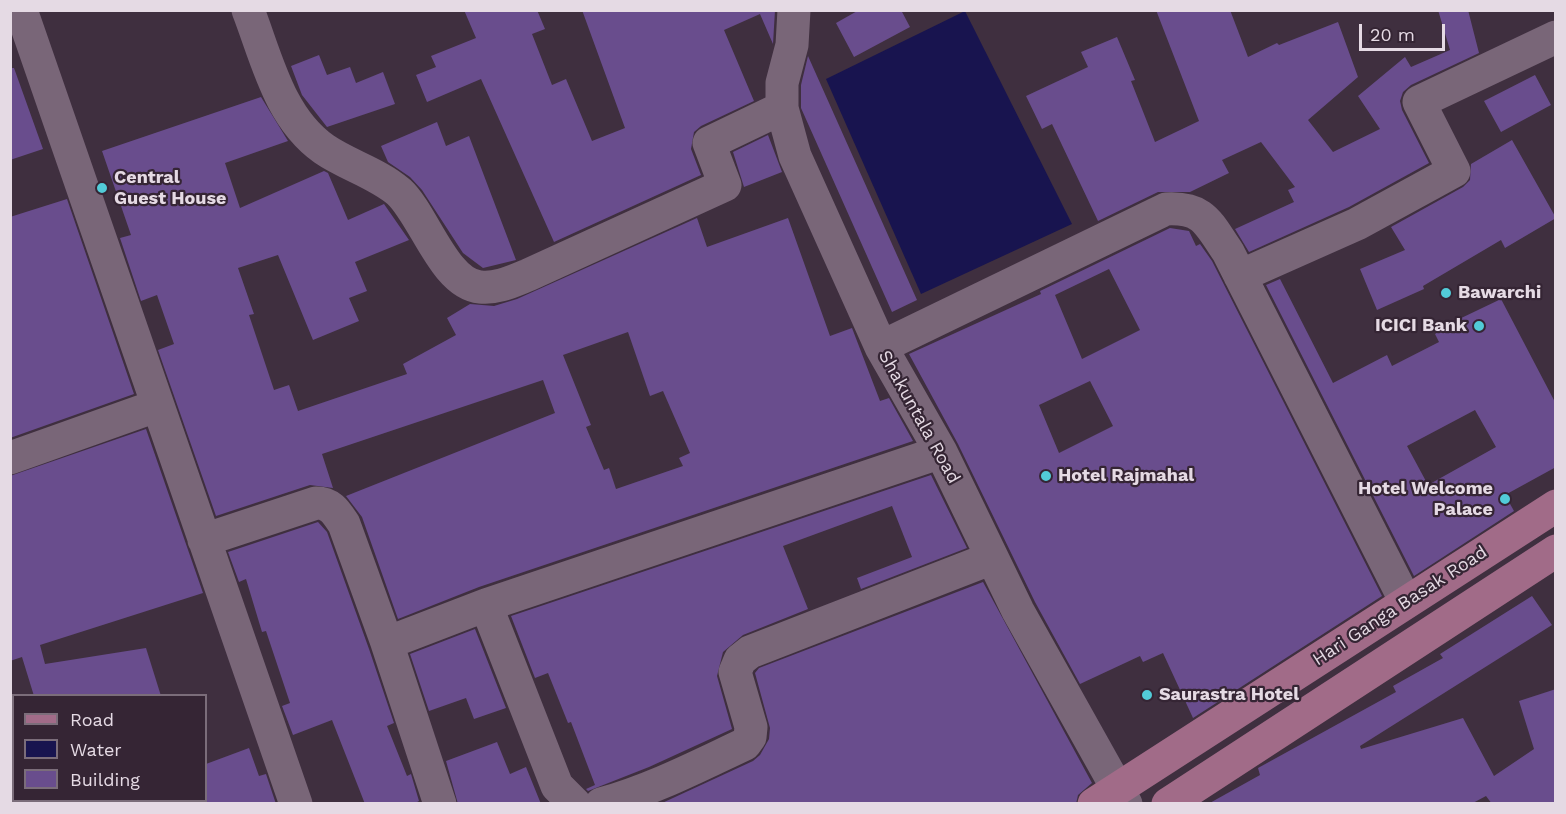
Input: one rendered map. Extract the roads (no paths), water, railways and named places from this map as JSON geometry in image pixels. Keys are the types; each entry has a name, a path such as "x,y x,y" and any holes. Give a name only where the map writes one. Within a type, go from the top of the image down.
{"main road":[{"name":"Hari Ganga Basak Road","path":"1112,799 1406,602 1556,506"},
{"path":"1168,804 1556,551"}],"street":[{"path":"21,10 156,406 296,804"},
{"path":"248,10 284,103 301,130 325,150 399,193 411,206 459,278 479,288 502,285 528,275 725,185 709,143 782,108"},
{"name":"Shakuntala Road","path":"794,10 792,45 782,82 782,108 795,156 881,347 941,452 1112,799"},
{"path":"1240,276 1357,224 1454,171 1419,102 1556,37"},
{"path":"881,347 1166,209 1187,208 1204,216 1228,252 1406,602"},
{"path":"10,458 156,406"},
{"path":"387,644 486,606 941,452"},
{"path":"204,540 302,507 325,503 335,510 344,524 387,644 440,804"},
{"path":"601,804 624,798 673,778 745,744 750,737 751,727 735,672 740,660 750,652 992,558"},
{"path":"486,606 557,786 575,804"}],"water":[{"path":"965,11 1072,224 921,294 826,79"}],"place":[{"name":"Central Guest House","path":"102,188"},
{"name":"Bawarchi","path":"1446,293"},
{"name":"ICICI Bank","path":"1479,326"},
{"name":"Hotel Rajmahal","path":"1046,476"},
{"name":"Hotel Welcome Palace","path":"1505,499"},
{"name":"Saurastra Hotel","path":"1147,695"}]}
